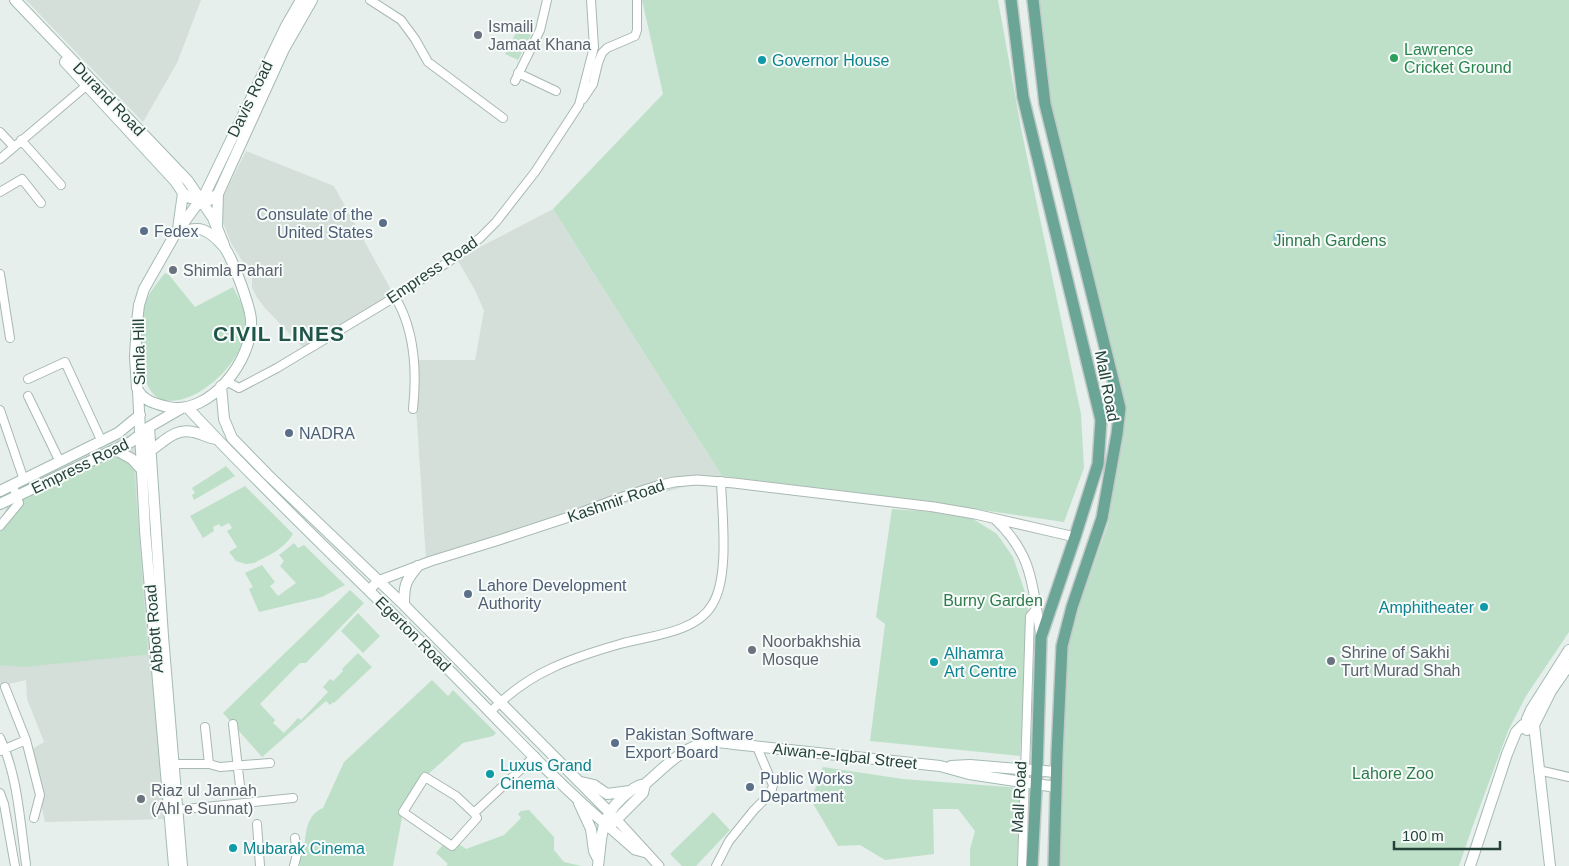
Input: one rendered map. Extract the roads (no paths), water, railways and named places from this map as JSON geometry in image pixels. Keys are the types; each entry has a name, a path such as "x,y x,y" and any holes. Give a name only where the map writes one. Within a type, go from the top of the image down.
{"main road":[{"name":"Durand Road","path":"6,0 175,181 183,193"},
{"name":"Durand Road","path":"14,0 180,172 217,226 225,248"},
{"name":"Davis Road","path":"177,233 201,200 286,26 301,0"},
{"name":"Davis Road","path":"217,226 218,194 284,49 312,0"},
{"name":"Mall Road","path":"1010,0 1023,97 1101,420 1098,464 1041,637 1032,866"},
{"name":"Mall Road","path":"1033,0 1045,104 1120,408 1106,504 1072,607 1062,646 1054,866"},
{"path":"185,407 203,401 224,384 241,360 250,335 251,322 245,296 225,248 203,230 194,229 177,233 183,193 190,198 201,200 211,199 218,194"},
{"name":"Simla Hill","path":"177,233 147,284 139,305 136,357 138,391 153,403 172,408 185,407"},
{"name":"Egerton Road","path":"224,384 224,419 232,438 404,605 581,782 610,820"},
{"name":"Abbott Road","path":"138,391 142,437 142,470 167,732 174,866"},
{"name":"Egerton Road","path":"185,407 574,794 610,820"},
{"name":"Empress Road","path":"0,504 142,437 185,407"},
{"name":"Empress Road","path":"0,491 102,442 118,433 140,415"},
{"path":"142,437 167,437 191,431 207,438 216,439"},
{"name":"Abbott Road","path":"142,437 150,451 161,657"},
{"path":"150,451 160,445 167,437"},
{"path":"116,450 132,459 142,470"},
{"path":"404,605 406,580 418,566"},
{"path":"1538,770 1533,761 1528,739 1531,710 1569,650"},
{"path":"1470,866 1513,740 1520,727 1530,723 1569,665"},
{"path":"1530,723 1534,728 1539,760 1538,770 1550,866"},
{"name":"Abbott Road","path":"167,732 174,764 176,810 182,866"},
{"path":"1513,740 1519,736 1528,739"},
{"name":"Aiwan-e-Iqbal Street","path":"610,820 630,791 637,786 645,784 683,752 701,744 714,742 940,766 969,774 1056,788"},
{"path":"940,766 970,765 1056,772"},
{"path":"581,782 594,785 607,794 630,791"},
{"name":"Aiwan-e-Iqbal Street","path":"610,820 643,793 645,784"},
{"path":"574,794 590,824 594,851 601,864"},
{"path":"601,864 610,820"}],"street":[{"path":"370,0 401,20 416,38 428,62 503,118"},
{"path":"548,0 540,30 517,77 556,91"},
{"name":"Empress Road","path":"224,384 239,388 277,368 395,297 454,258 491,228 535,172 579,105 594,47 591,0"},
{"path":"579,105 593,84 602,53 607,48 635,36 637,30 637,0"},
{"path":"0,159 86,86"},
{"path":"0,132 14,147"},
{"path":"21,140 61,185"},
{"path":"0,192 22,179 41,203"},
{"path":"0,274 4,323 10,338"},
{"path":"395,297 405,315 410,333 414,375 413,409"},
{"path":"28,379 65,362 102,442"},
{"path":"28,396 60,462"},
{"path":"0,410 24,480"},
{"name":"Kashmir Road","path":"369,590 378,581 418,566 523,533 620,498 674,482 697,480 721,481 934,507 1075,537"},
{"path":"490,712 511,692 553,667 619,644 672,631 698,620 708,611 717,593 723,559 721,481"},
{"path":"0,526 19,503 12,486"},
{"path":"994,519 1014,538 1024,557 1032,578 1041,637"},
{"path":"1022,866 1023,782 1030,616 1036,609"},
{"path":"5,687 26,740 40,795 34,818"},
{"path":"233,724 240,786"},
{"path":"205,728 209,764"},
{"path":"0,738 16,793 26,864"},
{"path":"2,750 26,740"},
{"path":"716,866 729,841 754,810 771,793 773,785 757,746"},
{"path":"474,813 535,756"},
{"path":"174,764 209,764 220,767 270,762"},
{"path":"1538,770 1569,777"},
{"path":"425,777 456,796 474,813 477,818 452,846 403,812 425,777"},
{"path":"0,794 4,804 16,866"},
{"path":"176,810 292,798"},
{"name":"Egerton Road","path":"610,820 635,850 646,854 659,866"},
{"path":"257,824 260,866"},
{"path":"294,866 297,854 295,838"}],"water":[{"path":"1277,230 1283,230 1287,237 1283,244 1277,244 1273,240 1273,234"}],"place":[{"name":"Ismaili Jamaat Khana","path":"478,35"},
{"name":"Lawrence Cricket Ground","path":"1394,58"},
{"name":"Governor House","path":"762,60"},
{"name":"Consulate of the United States","path":"383,223"},
{"name":"Fedex","path":"144,231"},
{"name":"Shimla Pahari","path":"173,270"},
{"name":"NADRA","path":"289,433"},
{"name":"Lahore Development Authority","path":"468,594"},
{"name":"Amphitheater","path":"1484,607"},
{"name":"Noorbakhshia Mosque","path":"752,650"},
{"name":"Shrine of Sakhi Turt Murad Shah","path":"1331,661"},
{"name":"Alhamra Art Centre","path":"934,662"},
{"name":"Pakistan Software Export Board","path":"615,743"},
{"name":"Luxus Grand Cinema","path":"490,774"},
{"name":"Public Works Department","path":"750,787"},
{"name":"Riaz ul Jannah (Ahl e Sunnat)","path":"141,799"},
{"name":"Mubarak Cinema","path":"233,848"}],"district":[{"name":"CIVIL LINES","path":"279,333"}],"park label":[{"name":"Jinnah Gardens","path":"1330,240"},
{"name":"Burny Garden","path":"993,600"},
{"name":"Lahore Zoo","path":"1393,773"}]}
